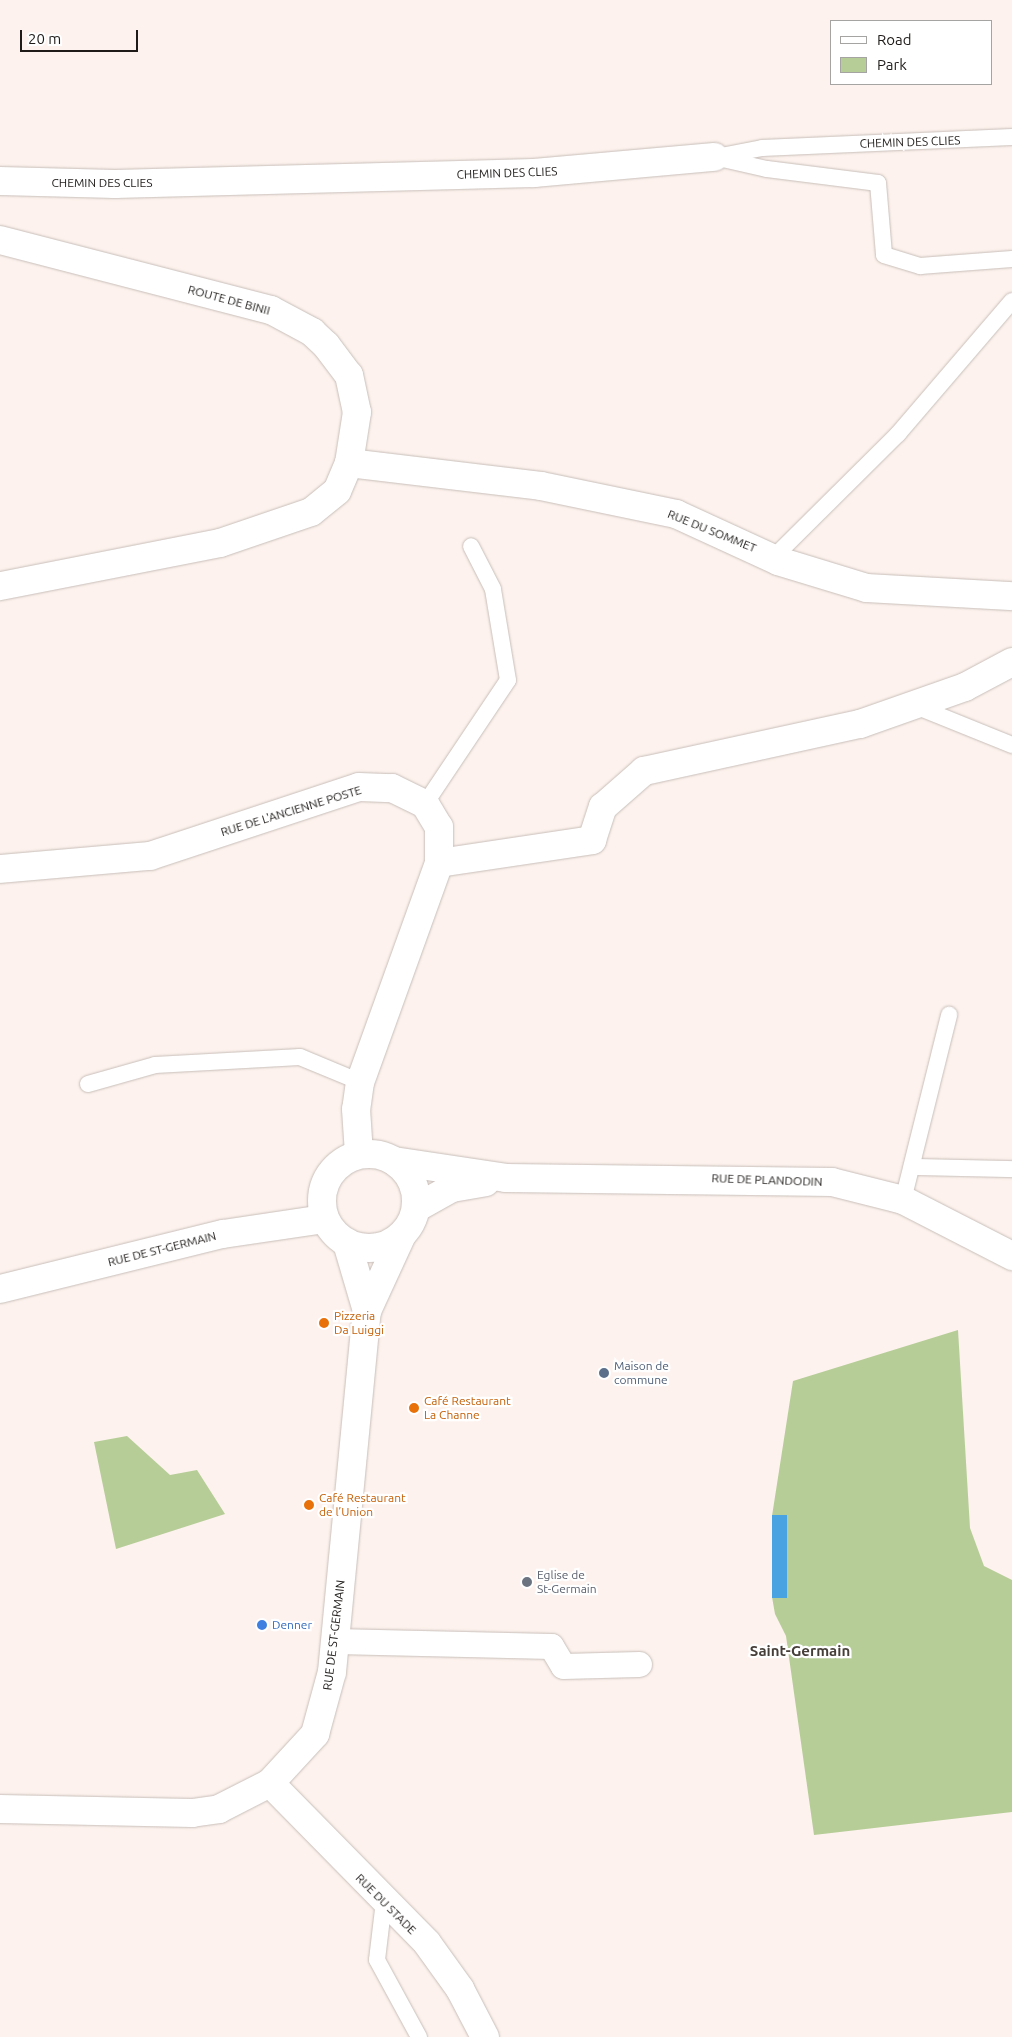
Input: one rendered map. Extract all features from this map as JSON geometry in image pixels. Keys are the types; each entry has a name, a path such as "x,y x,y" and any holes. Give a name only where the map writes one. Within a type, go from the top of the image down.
{"street":[{"name":"CHEMIN DES CLIES","path":"0,181 114,184 534,173 714,157"},
{"name":"ROUTE DE BINII","path":"0,240 271,310 312,332 340,361 356,393 355,439 349,464 338,491 311,512 220,543 0,586"},
{"name":"RUE DU SOMMET","path":"349,464 541,486 676,514 774,557 867,588 1012,596"},
{"path":"439,863 592,840 604,807 644,771 860,724 966,687 1012,662"},
{"name":"RUE DE L'ANCIENNE POSTE","path":"0,869 150,856 359,787 392,788 425,804"},
{"path":"359,1154 356,1109 360,1082 439,863 439,827 425,804"},
{"path":"374,1153 394,1161 410,1176 416,1208 402,1235 375,1248 347,1243 325,1219 322,1198 327,1178 340,1163 359,1154 374,1153"},
{"name":"RUE DE PLANDODIN","path":"394,1161 506,1178 794,1180 832,1182 903,1200 1012,1256"},
{"name":"RUE DE PLANDODIN","path":"416,1208 452,1188 506,1178"},
{"name":"RUE DE ST-GERMAIN","path":"0,1289 223,1234 325,1219"},
{"name":"RUE DE ST-GERMAIN","path":"0,1809 192,1813 220,1809 270,1783 314,1734 325,1706 335,1641 367,1311 402,1235"},
{"name":"RUE DE ST-GERMAIN","path":"347,1243 367,1311"},
{"path":"335,1641 551,1646 562,1666 639,1664"},
{"name":"RUE DU STADE","path":"270,1783 426,1943 460,1989 485,2037"}],"lane":[{"name":"CHEMIN DES CLIES","path":"714,157 762,148 1012,137"},
{"path":"714,157 767,169 878,183 884,255 920,266 1012,259"},
{"path":"774,557 898,434 1012,301"},
{"path":"425,804 508,680 493,589 470,546"},
{"path":"912,705 1012,744"},
{"path":"903,1200 913,1167 949,1015"},
{"path":"88,1084 155,1065 300,1057 360,1082"},
{"path":"913,1167 1012,1169"},
{"path":"384,1902 377,1960 419,2037"}],"green space":[{"path":"958,1330 970,1528 984,1566 1012,1580 1012,1812 814,1835 786,1636 775,1614 772,1597 772,1516 793,1381"},
{"path":"127,1436 170,1475 197,1470 225,1514 116,1549 94,1442"}],"water":[{"path":"772,1515 787,1515 787,1598 772,1598"}],"place":[{"name":"Pizzeria Da Luiggi","path":"324,1323"},
{"name":"Maison de commune","path":"604,1373"},
{"name":"Café Restaurant La Channe","path":"414,1408"},
{"name":"Café Restaurant de l’Union","path":"309,1505"},
{"name":"Eglise de St-Germain","path":"527,1582"},
{"name":"Denner","path":"262,1625"}],"district":[{"name":"Saint-Germain","path":"800,1651"}]}
